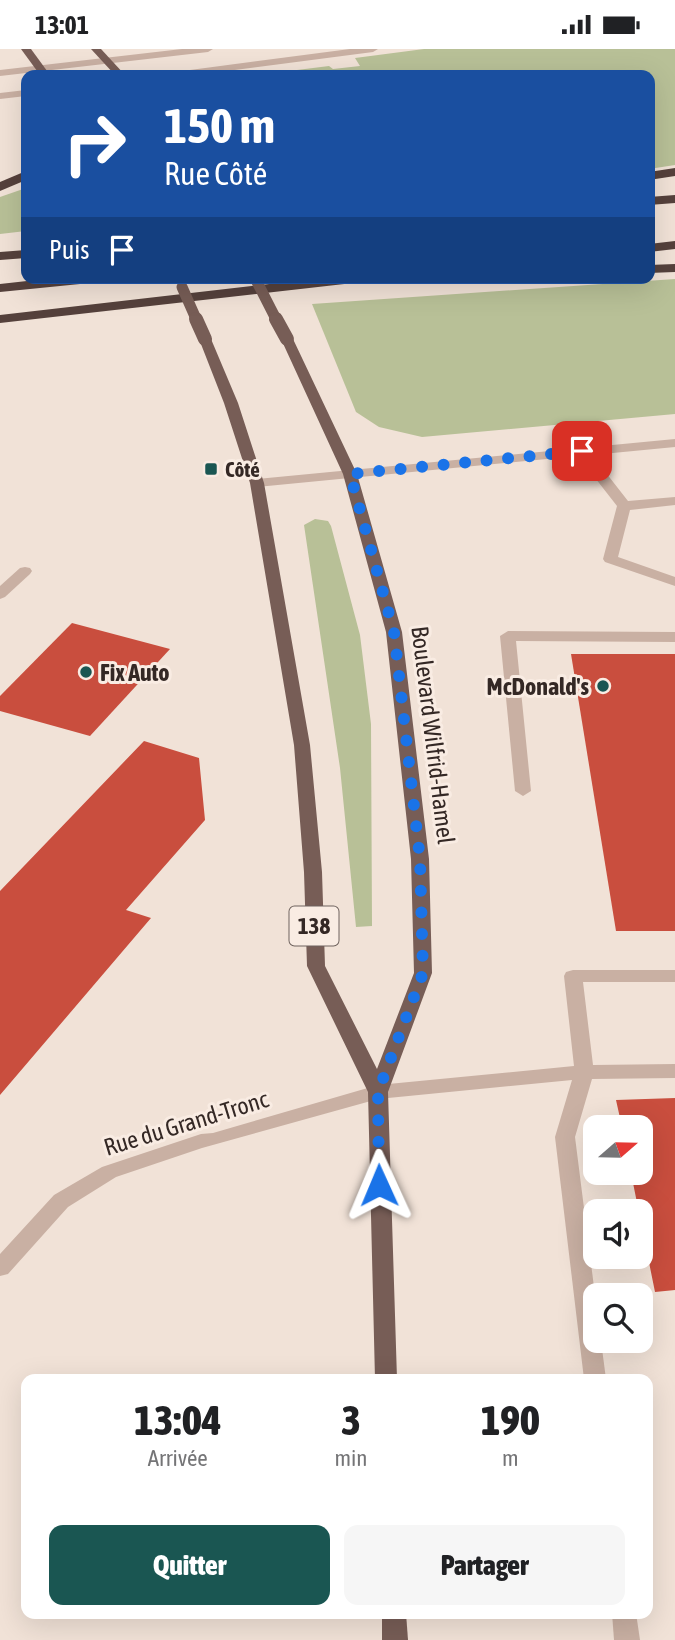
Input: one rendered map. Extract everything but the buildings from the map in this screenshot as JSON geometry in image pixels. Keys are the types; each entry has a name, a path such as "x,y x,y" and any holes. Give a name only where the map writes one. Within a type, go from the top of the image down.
{"highway":[{"path":"655,175 675,172"},
{"path":"0,187 21,177"},
{"path":"655,201 675,199"},
{"path":"655,248 675,246"},
{"path":"0,256 21,254"},
{"path":"655,269 675,268"},
{"path":"0,288 40,284"},
{"path":"0,319 309,284"}],"main road":[{"path":"26,49 42,70"},
{"path":"96,49 115,70"},
{"name":"Boulevard Wilfrid-Hamel","path":"182,284 231,403 257,483 302,745 313,872 316,967 378,1092"},
{"name":"Boulevard Wilfrid-Hamel","path":"258,284 350,474 394,632 420,859 423,973 378,1092 386,1374"},
{"path":"394,1619 395,1640"}],"street":[{"path":"55,70 208,49"},
{"path":"213,70 373,49"},
{"path":"0,73 21,73"},
{"path":"0,96 21,94"},
{"path":"257,483 675,443"},
{"path":"582,451 624,506"},
{"path":"624,506 675,501"},
{"path":"624,506 610,559 675,582"},
{"path":"0,594 25,571"},
{"path":"523,790 508,636 675,637"},
{"path":"594,1374 565,1137 584,1072 573,976 675,976"},
{"name":"Rue du Grand-Tronc","path":"0,1268 61,1201 109,1172 201,1141 214,1140 378,1092 584,1072 675,1071"},
{"path":"625,1619 627,1640"}],"green space":[{"path":"424,49 675,49 675,165 655,168 655,70 297,70 360,66 355,58"},
{"path":"21,190 21,232 0,234 0,197"},
{"path":"675,279 675,414 422,437 379,427 356,412 312,304 602,284 655,284 655,280"},
{"path":"315,519 328,521 331,526 360,635 371,724 372,926 356,927 340,768 304,525"}],"place":[{"name":"Côté","path":"211,469"},
{"name":"Fix Auto","path":"86,672"},
{"name":"McDonald's","path":"603,686"}],"route":[{"path":"379,1185 378,1092 423,973 420,859 407,725 394,632 350,474 582,451"}]}
